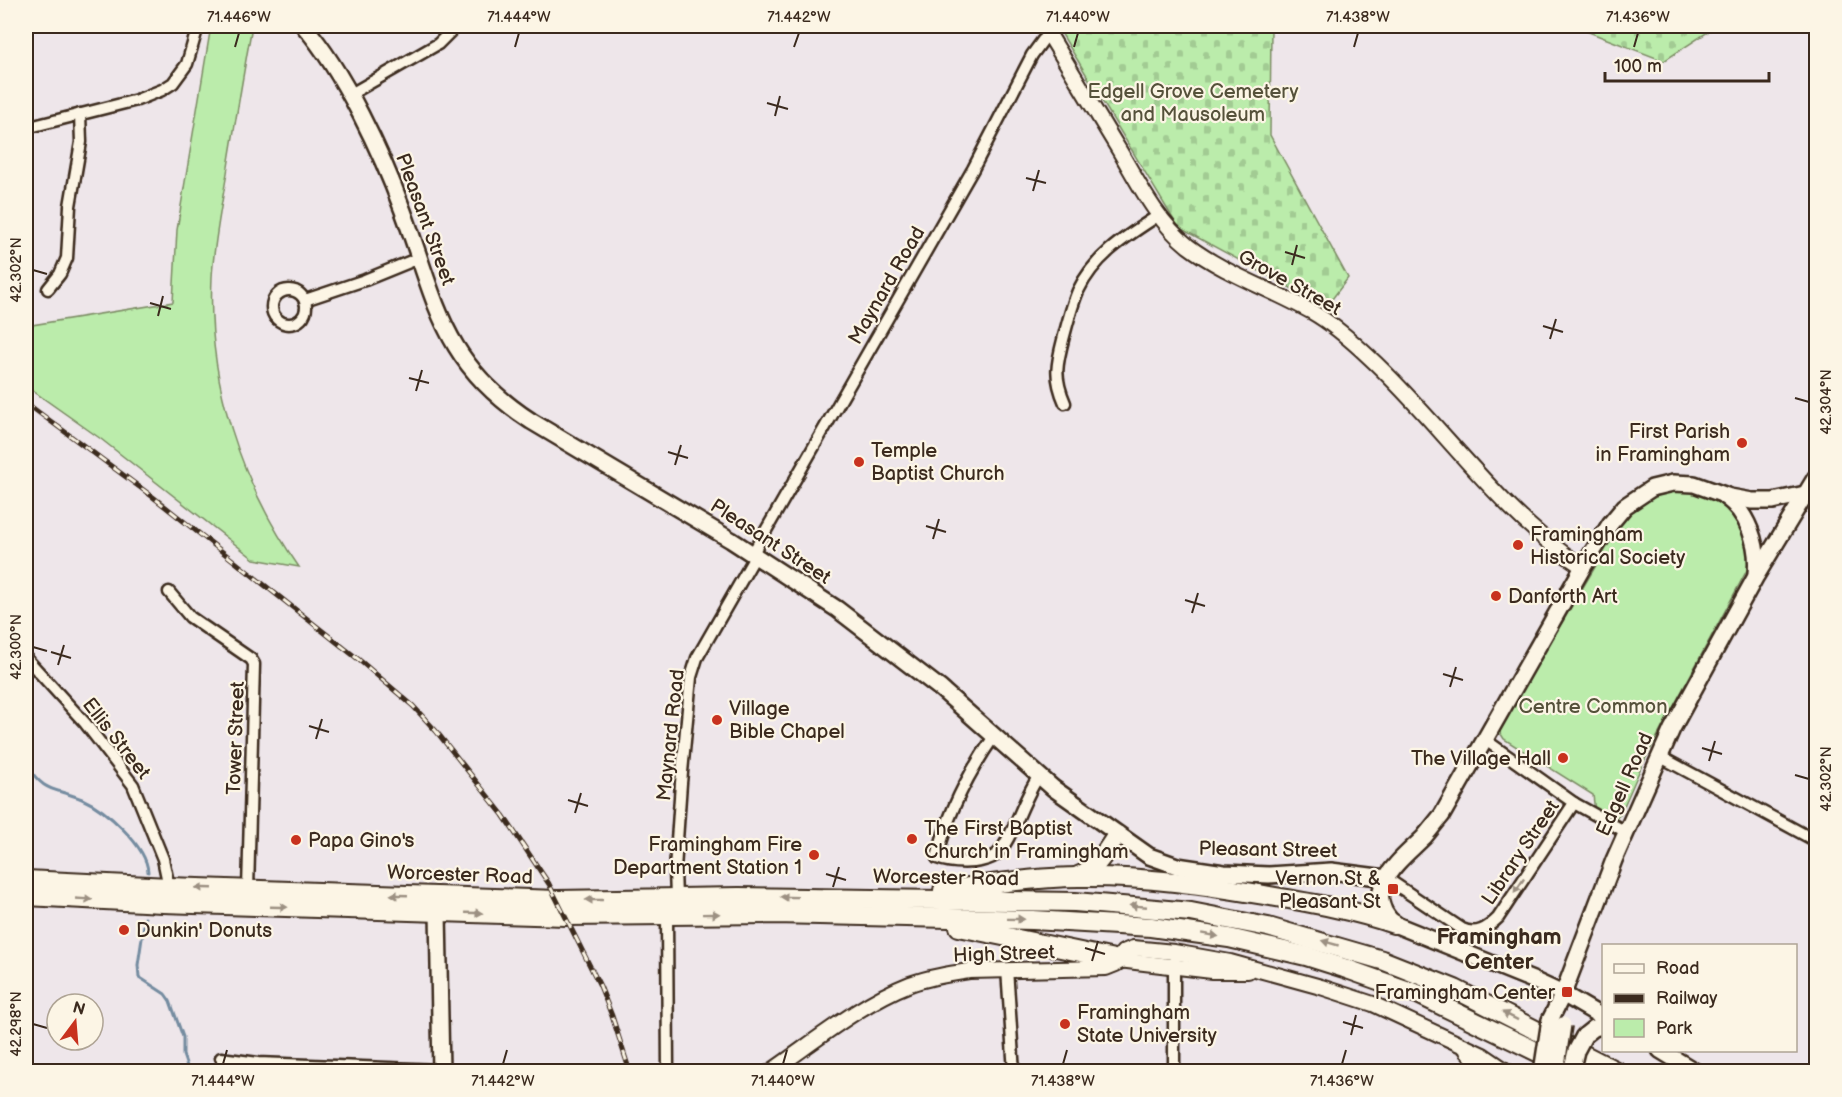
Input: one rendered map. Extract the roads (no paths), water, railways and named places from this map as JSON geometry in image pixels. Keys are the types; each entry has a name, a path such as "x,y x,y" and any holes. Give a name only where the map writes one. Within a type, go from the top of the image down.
{"highway":[{"path":"1077,877 1092,868 1117,835"},
{"path":"847,898 1077,877 1138,879 1232,889 1318,903 1372,916 1394,924"},
{"name":"Worcester Road","path":"26,880 530,899 847,898 1113,904 1191,912 1268,927 1345,948 1419,974 1490,1006 1618,1071"},
{"name":"Worcester Road","path":"26,896 599,916 737,913 1113,923 1191,932 1268,947 1344,968 1420,995 1490,1027 1574,1071"},
{"path":"895,917 990,933 1119,960"}],"main road":[{"name":"Pleasant Street","path":"304,26 328,59 349,95 389,175 437,311 453,343 466,364 490,389 531,421 754,554 864,629 941,689 1039,776 1117,835 1149,856 1185,868 1224,873 1269,875 1346,872 1386,878"},
{"name":"Edgell Road","path":"1542,1071 1557,1023 1563,994 1626,831 1659,756 1756,576 1816,477"},
{"path":"1602,1017 1563,994 1394,924 1386,916 1381,906 1386,878 1392,867 1425,836 1442,815 1583,567 1610,524 1625,506 1643,493 1662,485 1684,483 1706,487 1740,499 1763,502 1805,494"},
{"path":"1717,492 1735,507 1748,526 1757,555 1756,576"},
{"path":"438,912 441,1070"},
{"name":"Edgell Road","path":"1556,1071 1557,1023"},
{"path":"1574,1071 1576,1051 1584,1036 1594,1028 1602,1026"},
{"path":"1663,1052 1696,1071"}],"street":[{"path":"26,128 150,96 172,83 187,64 198,26"},
{"path":"349,95 438,44 456,26"},
{"name":"Grove Street","path":"1047,30 1159,215 1177,237 1200,254 1312,312 1337,329 1383,370 1515,510 1547,540 1583,567"},
{"name":"Maynard Road","path":"676,898 675,869 691,677 702,648 973,169 1047,30"},
{"path":"48,288 60,274 67,258 70,206 81,142 80,114"},
{"path":"1065,403 1057,382 1057,362 1078,291 1094,266 1113,246 1159,215"},
{"path":"305,300 365,280 419,258"},
{"name":"Tower Street","path":"169,592 190,617 251,658 254,664 248,890"},
{"name":"Ellis Street","path":"26,658 85,723 129,778 138,793 163,859 169,887"},
{"path":"995,735 953,809 942,836 937,858 956,863 981,861 996,855 1007,841 1023,802 1039,776"},
{"path":"1484,739 1575,803 1626,831"},
{"path":"1659,756 1816,842"},
{"name":"Library Street","path":"1386,878 1462,929 1474,932 1487,928 1493,923 1575,803"},
{"path":"667,915 668,1071"},
{"name":"High Street","path":"770,1071 862,1010 910,984 948,974 1007,969 1099,969 1112,966 1123,952 1134,948 1174,952 1230,962 1373,1004 1459,1043 1493,1060 1508,1071"},
{"path":"1174,952 1174,1071"},
{"name":"High Street","path":"1119,960 1226,972 1255,970"},
{"path":"1007,969 1014,1071"},
{"name":"High Street","path":"1459,1043 1487,1071"},
{"path":"221,1058 258,1063 493,1071"}],"waterway":[{"path":"26,764 44,785 82,799 113,820 133,840 146,862 148,872"},
{"path":"145,918 138,965 139,977 165,994 170,1001 183,1037 183,1055 189,1072"}],"railway":[{"path":"26,403 153,497 358,659 413,706 436,731 503,815 549,884 600,986 630,1072"}],"place":[{"name":"First Parish in Framingham","path":"1742,443"},
{"name":"Temple Baptist Church","path":"859,462"},
{"name":"Framingham Historical Society","path":"1518,545"},
{"name":"Danforth Art","path":"1496,596"},
{"name":"Village Bible Chapel","path":"717,720"},
{"name":"The Village Hall","path":"1563,758"},
{"name":"The First Baptist Church in Framingham","path":"912,839"},
{"name":"Papa Gino's","path":"296,840"},
{"name":"Framingham Fire Department Station 1","path":"814,855"},
{"name":"Vernon St & Pleasant St","path":"1393,889"},
{"name":"Dunkin' Donuts","path":"124,930"},
{"name":"Framingham Center","path":"1567,992"},
{"name":"Framingham State University","path":"1065,1024"}],"district":[{"name":"Framingham Center","path":"1499,948"}],"park label":[{"name":"Edgell Grove Cemetery and Mausoleum","path":"1193,102"},
{"name":"Centre Common","path":"1593,706"}]}
